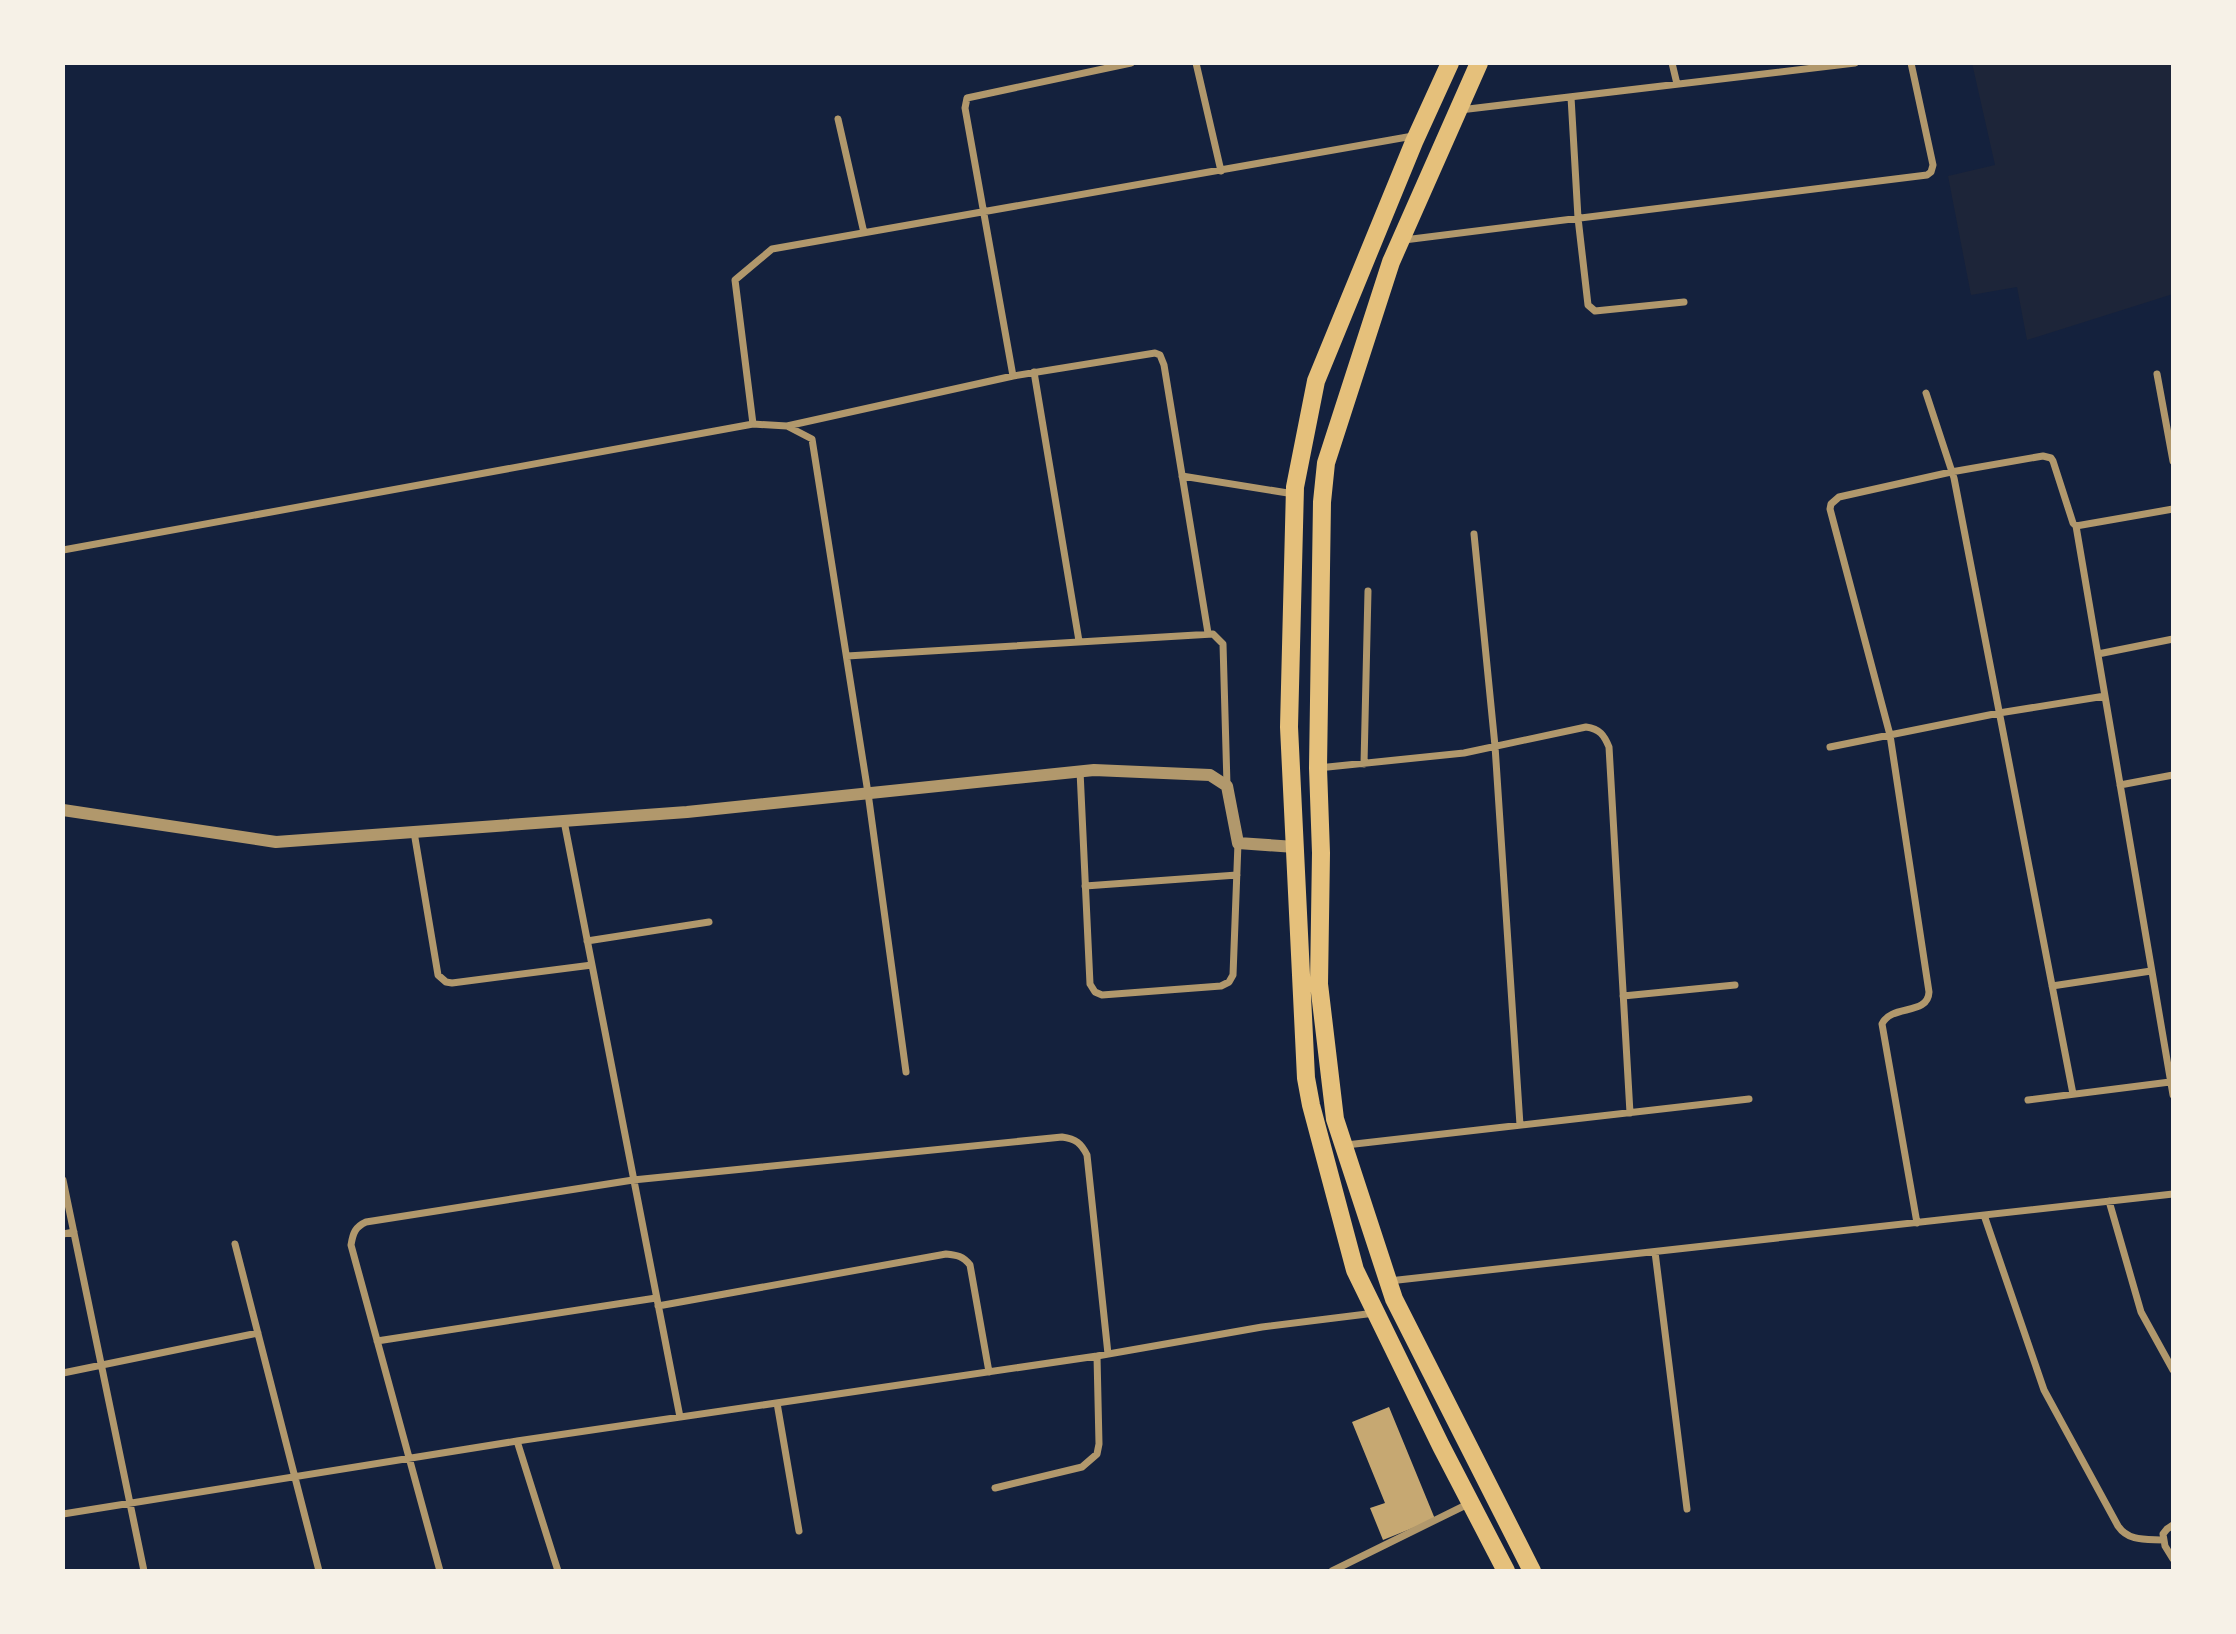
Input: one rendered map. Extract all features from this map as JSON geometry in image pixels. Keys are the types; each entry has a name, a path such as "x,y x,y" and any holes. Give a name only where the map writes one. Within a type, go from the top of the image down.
{"main road":[{"path":"1450,63 1417,135 1316,381 1294,494 1289,727 1308,1090 1351,1259 1506,1571"},
{"path":"1479,63 1387,275 1326,463 1322,502 1318,768 1321,853 1320,984 1335,1119 1388,1281 1408,1329 1532,1571"},
{"path":"1404,167 1432,168"}],"street":[{"path":"1083,63 1085,72"},
{"path":"1013,376 965,108 967,98 1131,63"},
{"path":"1196,63 1221,171"},
{"path":"1672,63 1677,84"},
{"path":"1457,111 1792,67 1855,63"},
{"path":"1401,240 1927,175 1933,165 1911,63"},
{"path":"1571,97 1577,218 1588,305 1595,311 1685,302"},
{"path":"838,119 864,233"},
{"path":"752,424 735,280 772,249 1417,135"},
{"path":"63,550 752,424 787,426 1013,376 1155,353 1160,355 1164,365 1208,633"},
{"path":"1034,372 1079,641"},
{"path":"2157,374 2173,461"},
{"path":"1926,393 1951,472 2073,1094"},
{"path":"787,426 812,439 868,793 906,1072"},
{"path":"1917,1223 1882,1024 1888,1015 1924,1004 1930,997 1890,735 1830,509 1831,504 1839,497 1951,472 2043,456 2051,458 2073,523 2077,526 2173,1095"},
{"path":"1182,476 1294,494"},
{"path":"2077,526 2173,509"},
{"path":"1474,534 1495,746 1520,1125"},
{"path":"1364,764 1368,591"},
{"path":"847,656 1208,633 1219,638 1223,644 1227,786 1238,843 1233,975 1229,982 1221,985 1102,995 1095,992 1090,984 1080,771"},
{"path":"2098,654 2173,639"},
{"path":"1830,747 1999,713 2105,696"},
{"path":"1318,768 1464,753 1586,727 1596,728 1605,736 1609,747 1630,1112"},
{"path":"63,810 276,842 687,812 1094,769 1210,775 1227,786"},
{"path":"2120,785 2173,775"},
{"path":"564,821 680,1417"},
{"path":"414,832 438,975 442,979 452,983 592,965"},
{"path":"1238,843 1295,847"},
{"path":"1085,886 1237,875"},
{"path":"587,941 709,922"},
{"path":"2052,986 2151,971"},
{"path":"1623,996 1735,985"},
{"path":"2028,1100 2170,1082"},
{"path":"1344,1146 1749,1099"},
{"path":"440,1571 351,1245 353,1233 359,1225 366,1222 634,1180 1062,1137 1081,1144 1087,1155 1108,1354"},
{"path":"63,1180 144,1571"},
{"path":"1388,1281 2173,1194"},
{"path":"2109,1201 2141,1312 2173,1370"},
{"path":"1984,1215 2045,1390 2118,1526 2133,1538 2164,1540"},
{"path":"63,1234 74,1232"},
{"path":"236,1244 319,1571"},
{"path":"1655,1252 1687,1509"},
{"path":"377,1341 657,1302 946,1254 964,1258 970,1265 989,1372"},
{"path":"63,1514 517,1441 1097,1356 1262,1327 1376,1313"},
{"path":"63,1373 258,1333"},
{"path":"995,1488 1082,1467 1097,1454 1097,1356"},
{"path":"777,1403 799,1531"},
{"path":"517,1441 558,1571"},
{"path":"1332,1571 1471,1503"},
{"path":"2173,1525 2163,1534 2173,1559"}],"shaded area":[{"path":"1972,63 2173,63 2173,294 2027,340 2017,287 1971,295 1948,176 1995,165"}],"building":[{"path":"1389,1407 1435,1519 1383,1540 1370,1508 1385,1503 1352,1422"}]}
